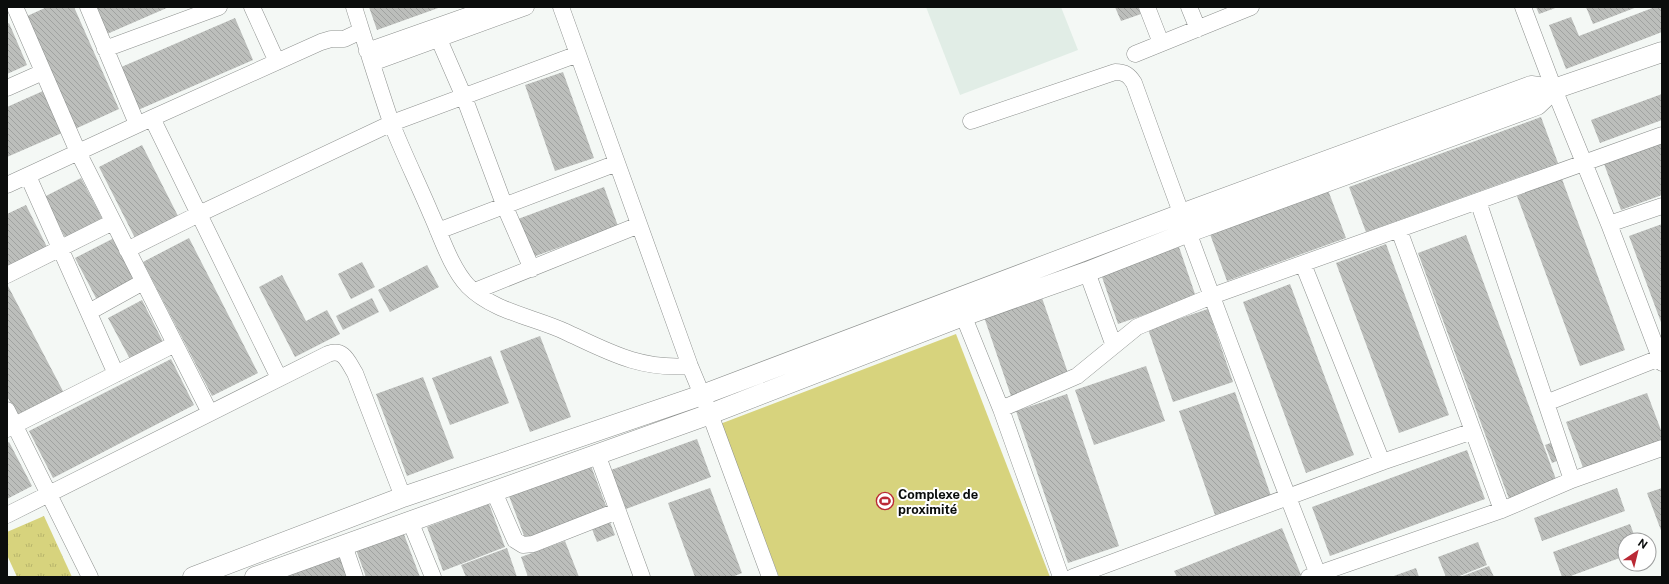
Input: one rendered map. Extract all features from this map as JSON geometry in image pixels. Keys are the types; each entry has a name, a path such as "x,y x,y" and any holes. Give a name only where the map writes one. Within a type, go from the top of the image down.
{"street":[{"path":"15,7 78,152 210,413"},
{"path":"88,7 137,124"},
{"path":"105,48 219,7"},
{"path":"252,7 277,62"},
{"path":"354,7 392,123 438,231 458,273 468,286 481,297 506,310 561,330 626,360 648,365 677,367 690,366"},
{"path":"370,57 437,34 526,7"},
{"path":"560,7 690,366 710,414 770,577"},
{"path":"1147,7 1161,43"},
{"path":"1189,7 1198,29"},
{"path":"1135,54 1198,29 1231,11 1251,7"},
{"path":"1523,7 1661,359 1546,403"},
{"path":"437,34 485,8"},
{"path":"7,185 137,124 327,40 336,38 344,39 361,31"},
{"path":"437,34 464,96 505,207 532,269"},
{"path":"193,577 403,497 960,307 1087,272 1189,232 1537,105 1554,89 1662,52"},
{"path":"127,250 199,214 392,123 578,54"},
{"path":"7,88 43,72"},
{"path":"971,121 1115,72 1123,72 1130,76 1134,83 1315,576 1502,510 1572,480 1662,448"},
{"path":"255,577 710,414 1181,214 1531,86 1554,89"},
{"path":"152,118 279,378"},
{"path":"1001,410 1072,379 1137,327 1212,296 1662,135"},
{"path":"438,231 505,207 617,163"},
{"path":"28,176 116,374"},
{"path":"1478,201 1572,480"},
{"path":"1609,224 1662,206"},
{"path":"7,275 113,222"},
{"path":"475,291 639,225"},
{"path":"1399,230 1502,510"},
{"path":"1303,264 1382,462"},
{"path":"1087,272 1114,346"},
{"path":"89,312 143,282"},
{"path":"960,307 1001,410 1061,577"},
{"path":"11,427 175,344"},
{"path":"7,515 279,378 328,354 336,352 343,354 355,373 403,497"},
{"path":"7,410 11,427 50,494 90,577"},
{"path":"1073,577 1382,462 1473,431"},
{"path":"597,454 642,577"},
{"path":"494,492 515,540 523,545 533,544 617,511"},
{"path":"410,521 433,577"},
{"path":"344,545 355,577"}],"shaded area":[{"path":"926,7 1061,7 1078,50 960,95"}],"green space":[{"name":"Complexe de proximité","path":"956,334 1050,577 779,577 720,424"},
{"path":"44,516 72,577 17,577 7,555 7,532"}],"building":[{"path":"47,7 74,7 119,109 75,129 25,17"},
{"path":"95,7 169,7 107,34"},
{"path":"369,7 441,7 377,30"},
{"path":"1115,7 1138,7 1141,14 1121,21"},
{"path":"1536,7 1558,7 1539,14"},
{"path":"1586,7 1637,7 1593,24"},
{"path":"1655,7 1662,7 1662,32 1566,69 1549,25 1571,17 1579,36"},
{"path":"235,18 253,60 138,110 119,68"},
{"path":"9,23 27,65 7,74 7,24"},
{"path":"563,72 594,158 555,171 525,85"},
{"path":"43,91 62,133 7,157 7,107"},
{"path":"1662,94 1662,120 1600,143 1591,120"},
{"path":"1541,117 1558,163 1366,232 1349,187"},
{"path":"1662,140 1662,195 1621,210 1603,161"},
{"path":"142,145 178,216 135,238 99,167"},
{"path":"81,178 103,220 66,239 44,197"},
{"path":"1562,179 1625,350 1580,366 1517,196"},
{"path":"604,187 618,226 533,257 518,219"},
{"path":"1328,190 1346,238 1227,281 1210,234"},
{"path":"26,205 47,247 7,267 7,214"},
{"path":"1662,224 1662,325 1629,236"},
{"path":"1466,235 1557,482 1509,499 1418,253"},
{"path":"114,238 136,281 97,300 75,258"},
{"path":"189,238 258,373 212,396 143,262"},
{"path":"1386,244 1449,415 1399,433 1336,263"},
{"path":"1179,247 1196,297 1118,324 1101,274"},
{"path":"362,262 375,287 351,299 338,274"},
{"path":"427,265 439,287 390,312 378,290"},
{"path":"282,275 306,321 327,310 340,334 295,357 259,287"},
{"path":"1290,284 1354,455 1306,473 1243,302"},
{"path":"8,286 65,395 19,419 7,396"},
{"path":"1041,295 1069,376 1011,396 983,314"},
{"path":"372,298 379,312 343,330 336,316"},
{"path":"142,300 164,344 131,361 108,318"},
{"path":"1208,309 1233,382 1173,402 1148,329"},
{"path":"540,336 571,417 530,432 500,351"},
{"path":"491,356 509,403 450,425 432,378"},
{"path":"171,359 194,405 53,478 29,431"},
{"path":"1146,366 1165,421 1094,445 1075,390"},
{"path":"423,377 454,458 407,476 376,394"},
{"path":"1235,392 1271,496 1215,515 1179,411"},
{"path":"1647,393 1662,433 1662,445 1585,473 1566,422"},
{"path":"1067,394 1119,546 1068,563 1016,411"},
{"path":"697,439 711,477 626,509 611,470"},
{"path":"1556,441 1562,459 1552,463 1545,445"},
{"path":"9,442 32,486 7,499 7,443"},
{"path":"1467,450 1485,499 1330,556 1312,507"},
{"path":"591,466 608,511 526,541 509,496"},
{"path":"710,488 742,573 732,577 695,577 668,503"},
{"path":"1617,488 1625,511 1542,541 1534,518"},
{"path":"1662,488 1662,533 1647,493"},
{"path":"489,504 505,547 443,571 427,527"},
{"path":"610,522 615,535 597,542 592,529"},
{"path":"1630,524 1633,532 1617,532 1617,559 1568,577 1562,577 1553,552"},
{"path":"1282,528 1301,575 1297,577 1177,577 1174,571"},
{"path":"402,529 420,577 366,577 355,547"},
{"path":"565,541 579,577 528,577 521,557"},
{"path":"1478,542 1487,565 1457,577 1446,577 1438,557"},
{"path":"507,548 517,577 466,577 461,565"},
{"path":"341,555 350,577 283,577"},
{"path":"1489,566 1494,577 1460,577"},
{"path":"1416,568 1419,577 1391,577"}],"place":[{"name":"Complexe de proximité","path":"885,501"}]}
